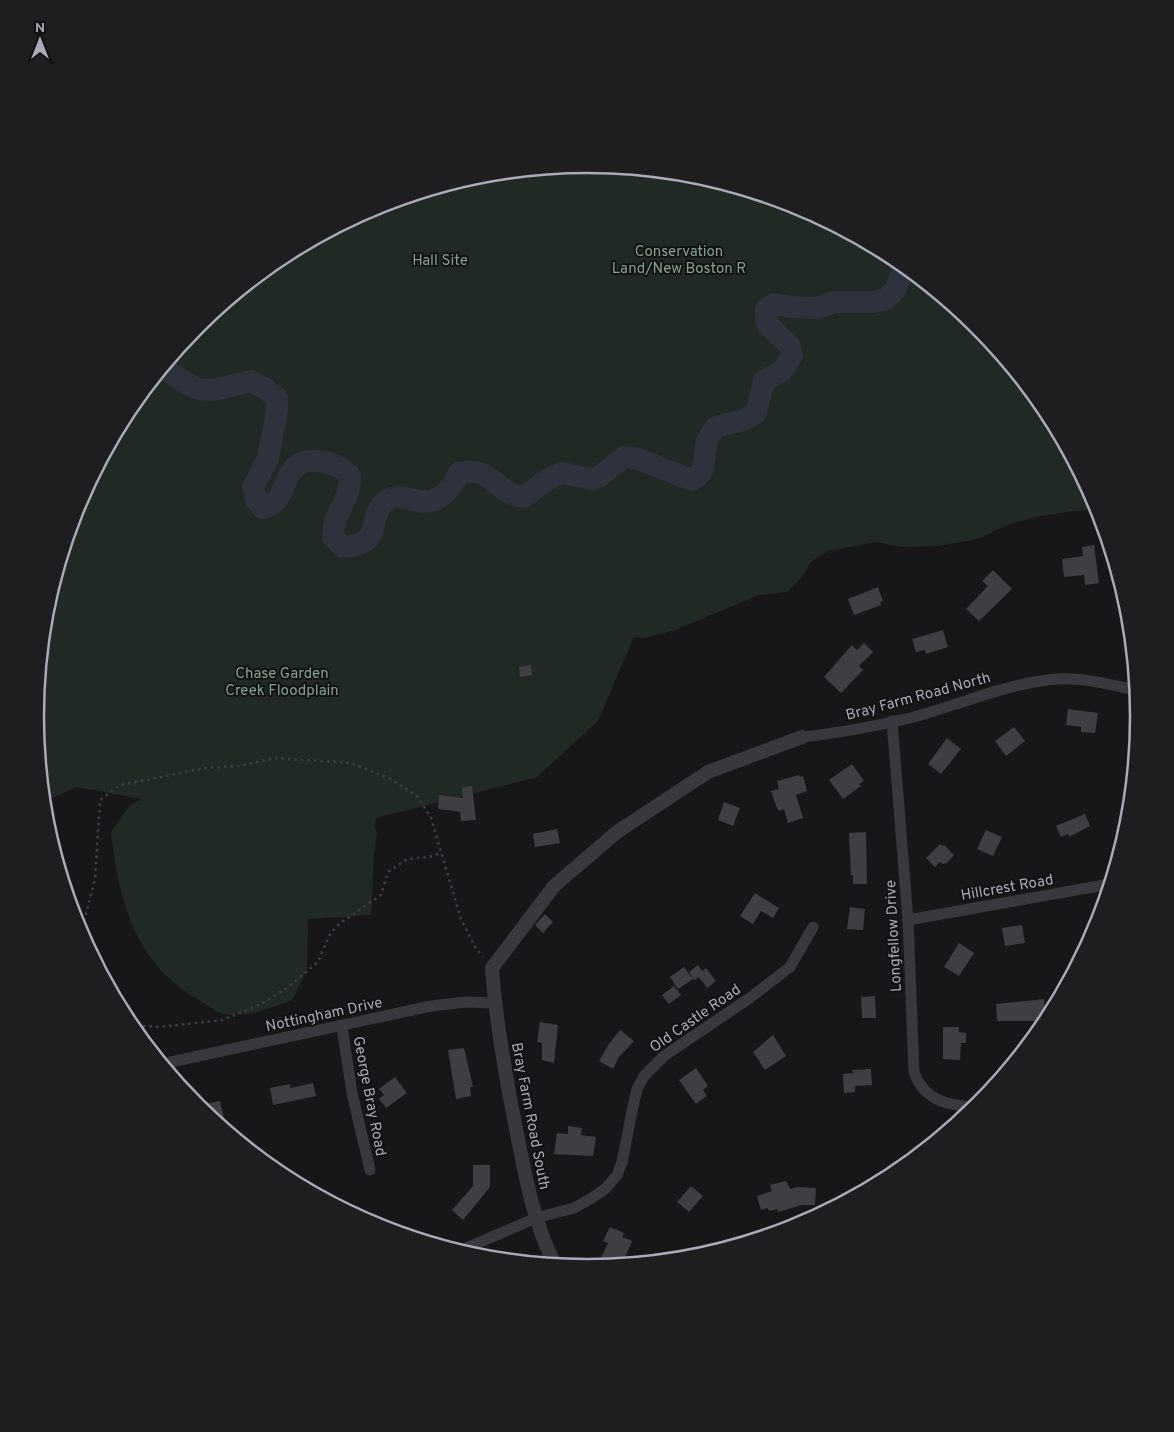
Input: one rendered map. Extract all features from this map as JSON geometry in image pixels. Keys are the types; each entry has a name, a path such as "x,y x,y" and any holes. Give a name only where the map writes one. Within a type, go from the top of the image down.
{"street":[{"name":"Bray Farm Road North","path":"492,968 554,886 617,832 708,772 802,737 854,731 1004,689 1058,679 1083,680 1129,689"},
{"name":"Longfellow Drive","path":"892,721 908,920 914,1072 918,1082 935,1100 965,1106"},
{"name":"Hillcrest Road","path":"908,920 1103,885"},
{"name":"Old Castle Road","path":"470,1246 536,1218 574,1208 606,1188 617,1175 622,1162 637,1089 644,1076 664,1056 751,997 790,967 813,927"},
{"name":"Bray Farm Road South","path":"492,968 494,1003 513,1114 536,1218 552,1258"},
{"name":"Nottingham Drive","path":"169,1062 431,1006 466,1002 494,1003"},
{"name":"George Bray Road","path":"342,1026 352,1093 370,1170"}],"path":[{"path":"84,921 94,879 100,800 120,785 206,768 239,766 274,758 352,764 391,779 418,797 431,818 461,919 475,947 492,968"},
{"path":"140,1025 159,1026 224,1020 263,1003 287,988 318,962 330,934 338,924 381,895 388,872 407,859 429,857 441,853"}],"green space":[{"path":"551,174 623,174 658,177 728,191 795,214 827,229 889,264 918,285 971,332 1018,385 1039,414 1074,476 1090,510 1036,517 1009,524 978,539 938,546 901,547 876,542 828,551 811,562 802,577 787,592 759,595 675,630 644,638 634,637 598,721 537,777 376,818 375,828 377,834 371,915 308,919 307,970 292,1000 268,1009 233,1015 219,1012 177,985 159,968 145,949 125,905 114,857 111,832 130,805 141,799 77,787 50,799 45,752 44,716 48,645 62,575 85,508 117,444 135,414 156,385 203,332 256,285 285,264 315,246 379,214 446,191 516,177"}],"building":[{"path":"1094,545 1099,583 1085,585 1084,575 1064,577 1062,559 1083,556 1082,547"},
{"path":"993,570 1012,589 979,621 966,609 988,586 982,581"},
{"path":"878,587 883,601 880,602 881,605 854,615 848,599"},
{"path":"943,630 948,647 926,654 925,650 916,652 912,639"},
{"path":"864,643 873,652 859,666 863,670 841,693 824,677 852,645 857,650"},
{"path":"531,665 532,675 520,677 519,667"},
{"path":"1068,709 1098,713 1095,733 1081,732 1081,727 1066,725"},
{"path":"1014,727 1025,741 1006,756 995,741"},
{"path":"947,738 961,749 941,774 928,764"},
{"path":"852,764 864,781 859,784 861,786 843,799 829,780"},
{"path":"799,775 800,777 803,776 807,791 796,795 803,818 788,823 784,809 779,811 771,791 779,789 777,781"},
{"path":"472,786 476,820 461,821 460,812 438,809 439,795 463,798 462,788"},
{"path":"724,802 740,808 733,826 718,820"},
{"path":"1085,814 1090,826 1069,837 1068,834 1061,837 1056,826"},
{"path":"557,829 560,843 535,847 533,834"},
{"path":"986,830 1002,837 993,856 977,849"},
{"path":"866,832 867,884 853,884 849,833"},
{"path":"940,844 944,845 954,855 947,863 943,864 940,862 935,867 926,858"},
{"path":"755,893 779,908 773,918 761,911 753,924 740,916"},
{"path":"850,907 865,909 863,930 847,929"},
{"path":"545,914 553,922 543,933 535,925"},
{"path":"1022,925 1025,943 1005,946 1002,928"},
{"path":"959,943 974,953 959,976 944,967"},
{"path":"698,965 702,971 706,968 716,981 707,988 699,977 694,980 689,972"},
{"path":"684,967 693,979 678,989 670,977"},
{"path":"674,986 681,995 669,1004 662,995"},
{"path":"875,996 876,1018 862,1018 861,997"},
{"path":"1044,999 1045,1008 1037,1021 997,1021 996,1004"},
{"path":"540,1022 558,1025 554,1063 542,1060 542,1043 537,1042"},
{"path":"943,1027 959,1027 959,1032 966,1033 966,1043 961,1043 960,1060 943,1059"},
{"path":"620,1030 634,1041 619,1057 613,1069 599,1061 608,1045"},
{"path":"773,1035 786,1056 765,1070 753,1052"},
{"path":"464,1048 473,1087 470,1087 471,1096 456,1099 448,1050"},
{"path":"696,1068 708,1086 703,1090 707,1096 696,1104 679,1080"},
{"path":"871,1069 872,1085 855,1086 855,1092 844,1093 843,1074 853,1073 852,1070"},
{"path":"395,1077 407,1093 386,1108 379,1099 384,1095 379,1089"},
{"path":"313,1083 316,1096 273,1105 270,1088 290,1084 290,1088"},
{"path":"220,1101 224,1118 222,1118 207,1104"},
{"path":"568,1126 582,1128 581,1135 596,1137 593,1156 554,1154 557,1133 568,1134"},
{"path":"473,1165 490,1165 490,1187 463,1220 452,1210 473,1186"},
{"path":"786,1181 790,1189 798,1187 816,1188 815,1205 802,1205 778,1212 777,1209 769,1211 768,1208 761,1210 757,1196 772,1191 770,1185"},
{"path":"691,1186 703,1196 689,1212 677,1202"},
{"path":"610,1227 624,1233 622,1237 632,1241 625,1258 601,1259 608,1243 603,1241"}],"waterway":[{"path":"168,371 187,384 204,390 213,390 251,381 266,389 277,398 277,411 268,458 253,487 256,500 263,508 272,504 279,497 291,472 297,465 306,461 320,461 336,466 350,476 348,493 336,520 333,537 343,547 357,545 365,541 373,529 380,507 386,501 394,497 420,501 439,498 449,489 459,473 480,473 507,491 524,497 548,479 561,473 592,479 600,476 624,457 638,459 692,480 701,473 707,441 716,427 741,421 756,413 764,381 782,371 792,355 789,345 767,324 766,309 774,304 817,308 835,302 873,302 886,299 895,290 902,273"}],"park label":[{"name":"Hall Site","path":"440,260"},
{"name":"Conservation Land/New Boston R","path":"679,260"},
{"name":"Chase Garden Creek Floodplain","path":"282,682"}]}
